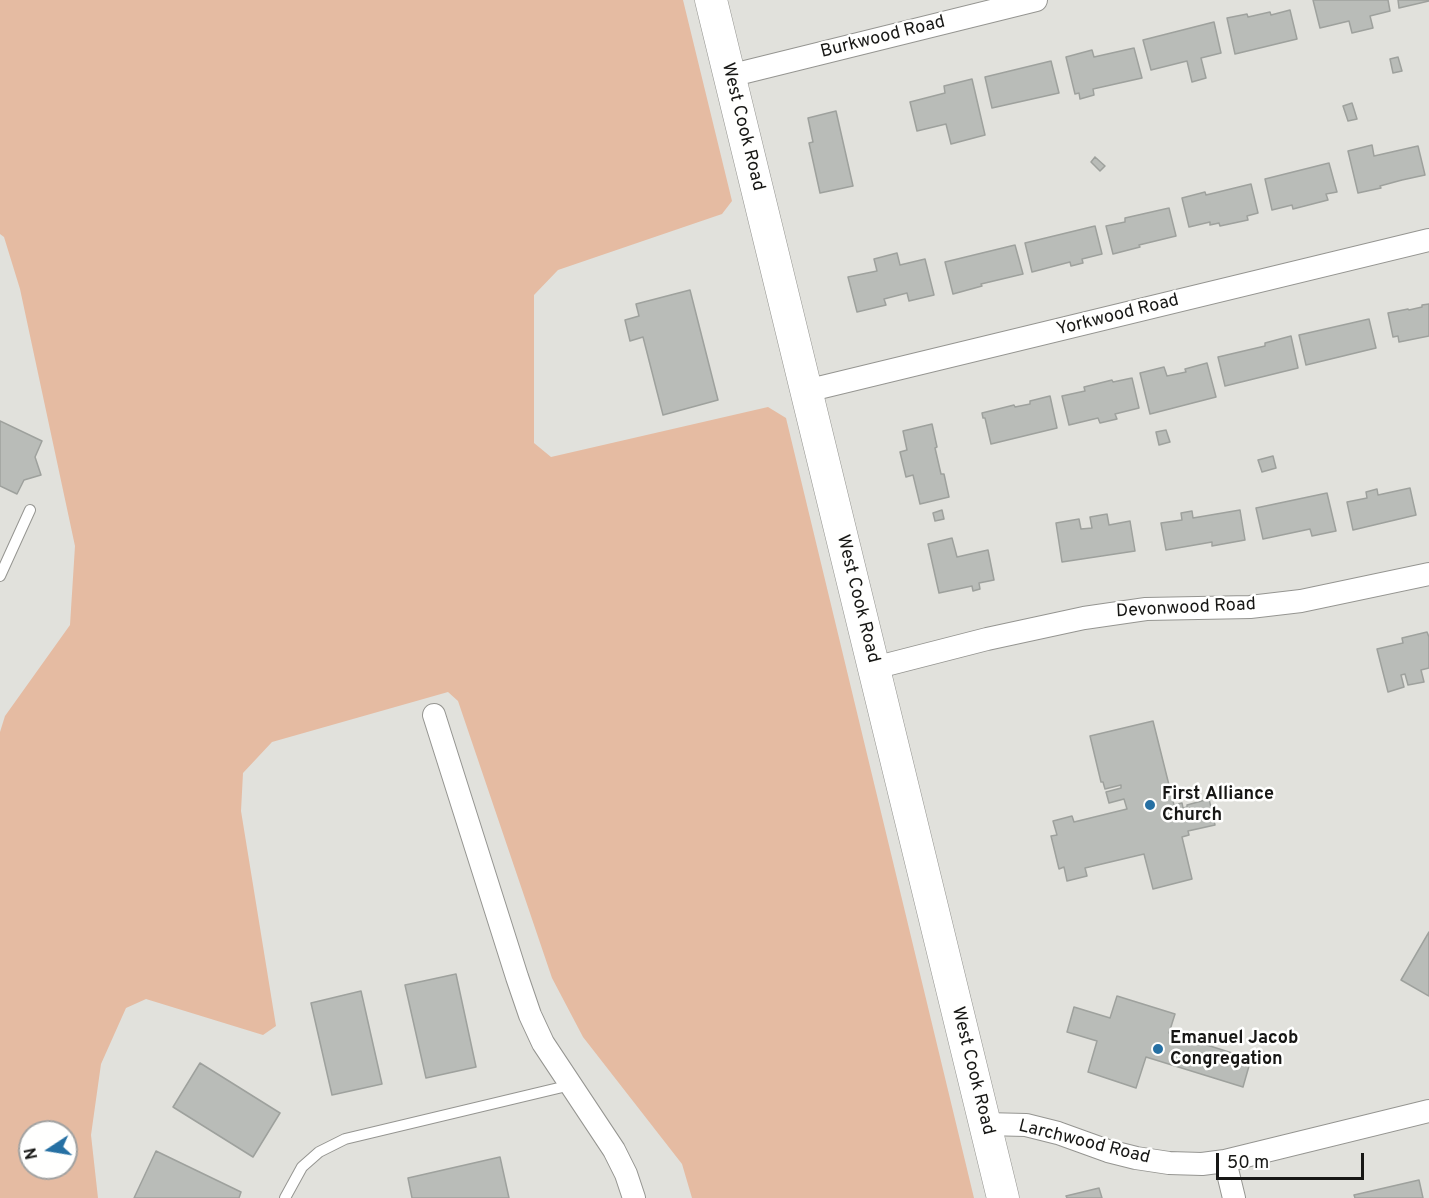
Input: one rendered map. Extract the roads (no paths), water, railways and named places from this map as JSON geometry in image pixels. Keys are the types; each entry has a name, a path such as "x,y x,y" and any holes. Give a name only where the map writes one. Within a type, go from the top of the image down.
{"main road":[{"name":"West Cook Road","path":"711,0 1003,1198"}],"street":[{"name":"Burkwood Road","path":"729,76 1036,0"},
{"name":"Yorkwood Road","path":"806,391 1429,240"},
{"name":"Devonwood Road","path":"874,668 987,639 1084,618 1146,609 1250,607 1300,601 1429,574"},
{"path":"435,715 527,1006 543,1043 614,1150 626,1174 634,1198"},
{"name":"Larchwood Road","path":"985,1124 1026,1125 1136,1158 1169,1163 1202,1164 1225,1161 1429,1111"},
{"path":"1225,1161 1234,1198"}],"lane":[{"path":"0,576 30,510"},
{"path":"285,1198 302,1167 319,1152 345,1139 571,1085"}],"place":[{"name":"First Alliance Church","path":"1150,805"},
{"name":"Emanuel Jacob Congregation","path":"1158,1049"}]}
